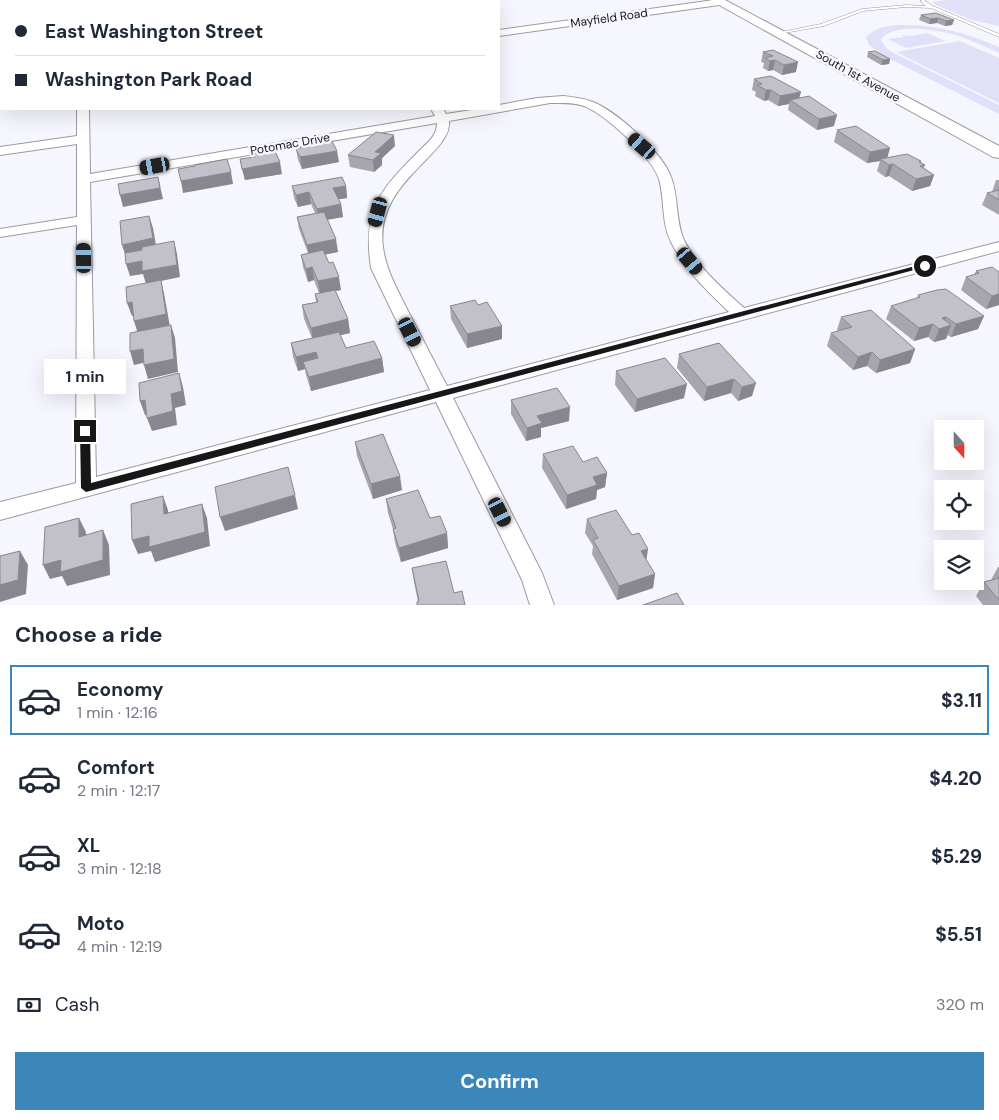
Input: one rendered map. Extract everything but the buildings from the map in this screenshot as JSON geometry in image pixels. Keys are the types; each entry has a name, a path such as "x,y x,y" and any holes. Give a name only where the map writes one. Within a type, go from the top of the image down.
{"main road":[{"name":"South 1st Avenue","path":"718,1 999,153"}],"street":[{"name":"Mayfield Road","path":"500,34 718,1"},
{"name":"Potomac Drive","path":"500,109 560,100 585,103 601,110 642,146 657,162 664,176 668,191 670,221 677,240 703,277 742,314"},
{"path":"83,110 86,488"},
{"name":"Potomac Drive","path":"83,179 440,113 484,110"},
{"path":"440,113 443,129 439,138 387,196 378,212 374,230 374,248 378,268 534,580 542,605"},
{"path":"0,151 83,139"},
{"path":"0,233 84,220"},
{"path":"0,511 999,246"}],"lane":[{"path":"923,0 923,2 932,7 999,36"},
{"path":"778,33 822,26 862,10 906,6 932,7"}],"shaded area":[{"path":"947,0 999,0 999,26 972,20 933,2"},
{"path":"897,25 924,26 950,30 999,47 999,53 959,36 918,29 896,31 887,34 881,40 886,48 892,52 999,105 999,114 882,55 869,45 866,37 873,31"},
{"path":"927,33 946,41 906,48 888,39 904,37 901,35 911,36"},
{"path":"960,41 999,58 999,103 896,52"}],"route":[{"path":"85,431 86,488 925,266"}]}
